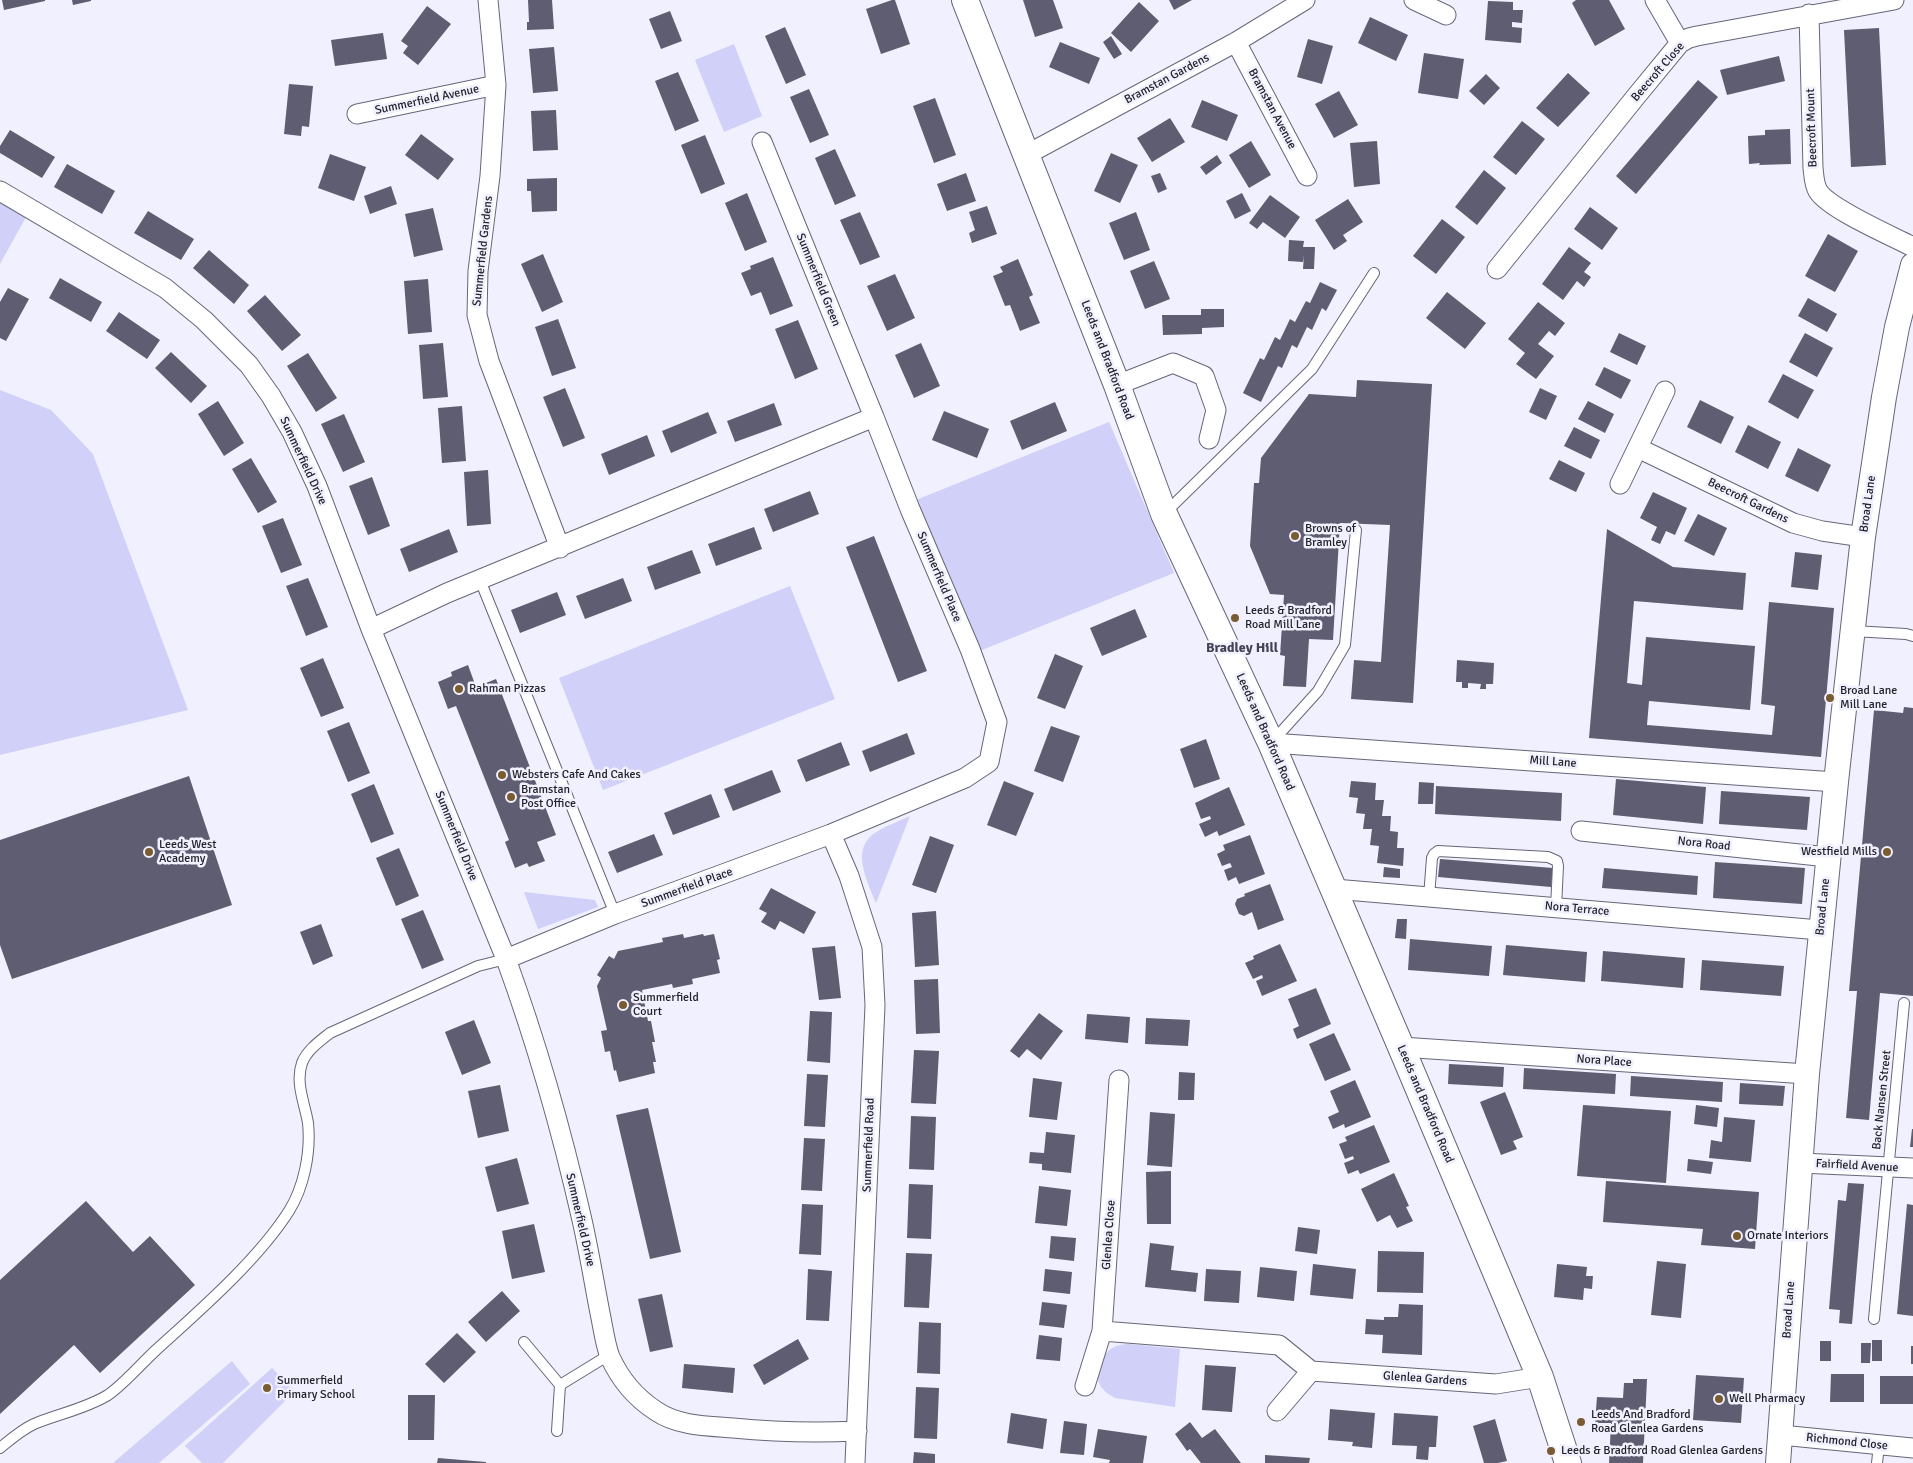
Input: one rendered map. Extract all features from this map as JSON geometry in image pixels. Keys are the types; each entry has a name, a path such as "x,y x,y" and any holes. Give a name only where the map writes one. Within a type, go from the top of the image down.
{"main road":[{"name":"Leeds and Bradford Road","path":"965,0 1117,385 1164,514 1271,742 1401,1046 1540,1377 1568,1463"}],"street":[{"name":"Summerfield Gardens","path":"488,0 496,85 490,176 478,271 477,315 489,361 560,548"},
{"name":"Bramstan Gardens","path":"1026,155 1236,42 1305,0"},
{"path":"1414,0 1446,15"},
{"path":"1655,0 1680,43"},
{"name":"Beecroft Close","path":"1497,269 1680,43 1688,38 1809,14 1831,5 1894,0"},
{"name":"Beecroft Mount","path":"1809,14 1812,168 1818,191 1837,208 1913,246"},
{"name":"Bramstan Avenue","path":"1236,42 1307,176"},
{"name":"Summerfield Avenue","path":"357,114 496,85"},
{"name":"Summerfield Green","path":"762,142 874,417"},
{"name":"Summerfield Drive","path":"0,191 165,288 204,320 248,365 271,396 292,432 317,486 371,629 506,959 539,1054 582,1220 610,1355 617,1370 631,1390 656,1411 675,1421 698,1425 778,1432 857,1431"},
{"name":"Broad Lane","path":"1778,1463 1786,1339 1820,930 1863,537 1884,397 1897,326 1913,265"},
{"path":"1117,385 1173,363 1204,376 1216,410 1209,439"},
{"path":"1620,484 1665,391"},
{"path":"371,629 447,593 874,417"},
{"name":"Summerfield Place","path":"506,959 615,914 831,834 965,778 990,762 997,722 970,649 910,509 874,417"},
{"name":"Beecroft Gardens","path":"1638,448 1793,523 1822,532 1863,537"},
{"name":"Mill Lane","path":"1271,742 1836,782"},
{"name":"Nora Road","path":"1581,831 1828,857"},
{"name":"Summerfield Road","path":"831,834 849,876 872,948 874,982 873,1054 855,1463"},
{"name":"Nora Terrace","path":"1334,889 1820,930"},
{"name":"Nora Place","path":"1401,1046 1807,1074"},
{"name":"Glenlea Close","path":"1084,1386 1102,1331 1119,1080"},
{"name":"Fairfield Avenue","path":"1800,1163 1913,1168"},
{"path":"1102,1331 1279,1345 1311,1371 1276,1412"},
{"name":"Glenlea Gardens","path":"1311,1371 1496,1384 1540,1377"},
{"name":"Richmond Close","path":"1781,1436 1878,1454 1913,1448"}],"lane":[{"path":"1164,514 1312,369 1374,273"},
{"path":"1271,742 1318,691 1345,645 1356,530"},
{"path":"480,580 615,914"},
{"path":"1853,631 1913,636"},
{"path":"1429,897 1432,858 1438,851 1548,857 1557,861 1558,866 1556,908"},
{"path":"0,1448 32,1425 88,1405 109,1394 200,1310 249,1261 271,1234 289,1210 305,1169 308,1149 308,1123 300,1082 302,1063 313,1047 330,1033 478,966 506,959"},
{"name":"Back Nansen Street","path":"1874,1319 1904,1004"},
{"path":"524,1342 560,1384 557,1430"},
{"path":"560,1384 610,1355"}],"shaded area":[{"path":"734,44 762,116 724,132 695,60"},
{"path":"0,202 26,217 0,264"},
{"path":"0,390 51,410 93,454 188,710 0,755"},
{"path":"1109,422 1174,573 977,652 911,502"},
{"path":"790,586 835,699 603,790 559,678"},
{"path":"910,816 876,903 865,874 862,855 864,846 869,838 878,831"},
{"path":"524,892 595,900 598,907 538,929"},
{"path":"1129,1344 1180,1349 1175,1407 1115,1398 1101,1387 1098,1375 1103,1358 1114,1347"},
{"path":"232,1361 250,1384 159,1463 113,1463"},
{"path":"272,1368 295,1391 223,1463 202,1463 185,1446"}],"building":[{"path":"2,0 45,0 45,1 4,10"},
{"path":"72,0 91,0 91,1 73,5"},
{"path":"528,0 552,0 554,29 527,30 527,22 529,22"},
{"path":"895,0 910,44 881,54 866,9"},
{"path":"1023,0 1053,0 1063,28 1035,37"},
{"path":"1169,0 1192,0 1174,10"},
{"path":"1576,0 1609,0 1625,29 1595,46 1572,3"},
{"path":"1488,1 1513,2 1513,10 1523,10 1522,23 1512,22 1512,27 1522,28 1521,43 1485,40"},
{"path":"1139,2 1159,21 1131,52 1111,33"},
{"path":"427,6 451,24 418,65 403,53 408,46 401,41"},
{"path":"670,11 682,41 661,49 649,19"},
{"path":"1370,17 1408,35 1396,61 1358,43"},
{"path":"785,27 806,75 786,84 765,36"},
{"path":"1879,28 1886,165 1851,167 1844,30"},
{"path":"383,33 387,59 335,66 331,40"},
{"path":"1111,36 1122,54 1114,59 1103,42"},
{"path":"1308,39 1333,46 1322,84 1297,77"},
{"path":"1060,42 1100,58 1089,84 1049,67"},
{"path":"554,47 558,91 533,93 529,49"},
{"path":"1424,53 1464,59 1458,99 1418,93"},
{"path":"1779,56 1785,81 1727,95 1720,70"},
{"path":"678,72 699,121 675,131 655,81"},
{"path":"1568,73 1590,93 1558,127 1536,108"},
{"path":"1486,74 1500,88 1484,105 1469,91"},
{"path":"1698,80 1718,97 1636,194 1616,176"},
{"path":"289,84 313,86 309,127 302,126 301,136 284,134"},
{"path":"809,89 829,135 810,143 790,97"},
{"path":"1339,91 1358,125 1334,138 1315,104"},
{"path":"935,98 956,155 934,163 913,106"},
{"path":"1202,100 1238,115 1227,141 1191,127"},
{"path":"556,110 558,150 533,151 531,111"},
{"path":"1170,118 1185,142 1152,162 1137,138"},
{"path":"1522,121 1545,139 1516,175 1493,157"},
{"path":"1790,129 1791,164 1749,164 1748,136 1765,135 1765,130"},
{"path":"10,130 55,157 42,178 0,153 0,146"},
{"path":"421,134 454,159 438,180 405,155"},
{"path":"705,135 725,184 701,194 681,145"},
{"path":"1251,141 1271,175 1249,188 1229,155"},
{"path":"1377,141 1380,184 1354,187 1350,143"},
{"path":"835,149 856,196 835,205 815,158"},
{"path":"1111,153 1138,165 1120,203 1094,191"},
{"path":"330,154 366,167 354,201 318,188"},
{"path":"1217,155 1222,163 1206,175 1200,167"},
{"path":"67,164 115,191 102,214 54,187"},
{"path":"1484,170 1506,188 1477,225 1455,207"},
{"path":"966,173 976,201 947,211 937,184"},
{"path":"1160,173 1167,189 1158,193 1151,176"},
{"path":"557,178 557,211 532,212 531,191 527,191 527,179"},
{"path":"391,186 397,204 370,214 364,196"},
{"path":"747,193 767,242 745,251 725,203"},
{"path":"1242,193 1251,211 1235,219 1226,201"},
{"path":"1270,195 1300,217 1285,238 1263,222 1257,229 1249,223"},
{"path":"1348,199 1363,222 1343,235 1347,241 1334,250 1315,220"},
{"path":"987,206 997,234 972,243 969,233 975,230 969,212"},
{"path":"1590,207 1618,228 1602,250 1574,229"},
{"path":"433,208 443,250 414,257 405,214"},
{"path":"148,211 194,239 181,260 134,233"},
{"path":"860,212 880,257 860,265 840,220"},
{"path":"1136,212 1150,250 1124,260 1109,223"},
{"path":"1442,219 1465,237 1436,274 1413,256"},
{"path":"1828,234 1858,251 1835,292 1805,276"},
{"path":"1289,240 1304,241 1303,247 1315,247 1314,269 1303,269 1304,255 1303,262 1288,261"},
{"path":"1569,247 1591,263 1584,272 1591,277 1584,287 1577,281 1563,300 1542,284"},
{"path":"209,250 249,285 234,304 193,268"},
{"path":"543,254 563,302 542,312 521,264"},
{"path":"773,257 793,306 770,315 761,292 751,296 741,273 751,269 750,266"},
{"path":"1018,259 1033,295 1029,297 1040,323 1020,331 1010,305 1005,306 993,276 1003,272 1000,267"},
{"path":"1154,261 1170,299 1145,309 1130,271"},
{"path":"895,274 915,318 887,331 867,286"},
{"path":"60,278 102,302 91,322 49,298"},
{"path":"428,279 432,332 408,334 404,281"},
{"path":"1320,282 1337,290 1326,311 1322,308 1312,330 1307,327 1297,348 1292,345 1282,368 1278,366 1261,402 1243,393 1260,358 1264,360 1275,337 1280,340 1290,319 1295,322 1306,301 1310,303"},
{"path":"8,288 29,299 6,341 0,338 0,302"},
{"path":"1447,292 1486,323 1465,349 1426,318"},
{"path":"265,295 301,335 282,351 247,311"},
{"path":"1808,298 1837,314 1827,332 1798,316"},
{"path":"1538,302 1565,323 1555,336 1549,331 1538,344 1554,356 1536,379 1516,364 1525,353 1508,339"},
{"path":"1201,309 1224,309 1224,327 1202,328 1202,334 1163,335 1162,315 1201,315"},
{"path":"119,312 160,340 147,359 106,331"},
{"path":"558,319 576,368 552,376 535,327"},
{"path":"798,320 818,369 795,379 775,329"},
{"path":"1619,333 1646,346 1637,365 1610,352"},
{"path":"1805,333 1833,348 1817,377 1789,362"},
{"path":"443,343 448,397 423,399 419,345"},
{"path":"921,343 940,386 914,398 895,355"},
{"path":"171,352 207,386 191,403 155,368"},
{"path":"308,353 337,398 316,412 287,366"},
{"path":"1604,367 1631,380 1621,399 1595,385"},
{"path":"1783,374 1814,390 1798,419 1768,402"},
{"name":"Browns of Bramley","path":"1357,380 1432,384 1413,703 1351,699 1354,660 1381,662 1390,525 1340,523 1333,640 1309,639 1306,687 1283,686 1285,656 1280,655 1284,595 1270,594 1250,546 1254,483 1259,483 1261,458 1309,394 1356,397"},
{"path":"565,388 585,438 563,447 543,397"},
{"path":"1540,388 1557,396 1546,420 1529,412"},
{"path":"1700,400 1734,417 1721,444 1687,427"},
{"path":"218,401 244,443 224,456 198,414"},
{"path":"1588,401 1614,414 1605,433 1578,419"},
{"path":"1055,402 1067,431 1022,450 1010,421"},
{"path":"774,403 782,425 735,442 727,421"},
{"path":"462,406 466,461 442,463 438,408"},
{"path":"944,411 989,429 977,458 932,440"},
{"path":"708,412 717,433 671,453 662,431"},
{"path":"344,414 365,462 343,472 321,424"},
{"path":"1748,425 1781,442 1768,469 1735,452"},
{"path":"1574,427 1600,440 1591,459 1564,446"},
{"path":"647,435 655,456 609,475 601,454"},
{"path":"1798,448 1831,465 1818,492 1785,476"},
{"path":"251,458 277,502 258,513 232,469"},
{"path":"1559,460 1585,473 1576,492 1549,479"},
{"path":"488,470 491,524 467,526 464,472"},
{"path":"372,477 390,526 368,535 349,486"},
{"path":"810,491 819,514 773,532 764,509"},
{"path":"1653,492 1687,508 1675,535 1666,531 1660,544 1651,540 1657,527 1640,518"},
{"path":"1698,514 1727,528 1714,556 1684,541"},
{"path":"283,518 302,565 281,573 262,526"},
{"path":"754,527 762,549 716,566 708,544"},
{"path":"449,529 458,552 409,572 400,549"},
{"path":"1607,529 1673,567 1746,573 1743,610 1634,601 1627,683 1642,685 1646,637 1755,646 1750,710 1649,701 1647,725 1772,735 1775,706 1761,704 1769,602 1834,608 1821,757 1589,738"},
{"path":"874,536 927,671 898,682 846,547"},
{"path":"692,550 701,573 655,590 647,567"},
{"path":"1795,552 1822,555 1818,590 1791,587"},
{"path":"308,578 328,627 306,636 286,586"},
{"path":"623,578 632,601 585,619 576,596"},
{"path":"557,592 566,615 520,633 511,610"},
{"path":"1135,609 1147,637 1102,656 1090,628"},
{"path":"1055,654 1083,666 1065,709 1037,698"},
{"path":"323,658 344,708 321,717 300,668"},
{"path":"1457,660 1494,663 1493,684 1486,684 1486,689 1480,689 1481,684 1468,683 1468,688 1462,688 1462,682 1456,682"},
{"path":"468,665 476,687 496,679 556,835 537,842 545,861 529,867 527,863 515,868 505,842 509,840 456,706 448,709 438,682 452,676 451,672"},
{"name":"Westfield Mills","path":"1904,707 1913,708 1913,996 1880,993 1869,1120 1846,1118 1857,991 1849,991 1874,710 1903,713"},
{"path":"349,722 370,773 348,782 327,731"},
{"path":"1051,726 1080,736 1063,782 1034,771"},
{"path":"907,733 915,754 870,772 862,751"},
{"path":"1206,739 1220,779 1194,788 1180,749"},
{"path":"841,742 850,765 806,782 797,760"},
{"path":"772,770 781,792 733,811 724,789"},
{"path":"189,776 232,905 12,979 0,945 0,840"},
{"path":"1616,779 1706,787 1703,824 1613,815"},
{"path":"1004,781 1034,793 1016,836 987,825"},
{"path":"1351,781 1376,783 1375,800 1384,800 1382,816 1391,816 1390,831 1398,832 1397,848 1404,848 1403,866 1377,863 1379,846 1370,845 1372,829 1363,829 1365,814 1356,813 1358,798 1349,797"},
{"path":"1419,782 1434,783 1433,804 1418,804"},
{"path":"374,784 394,834 371,843 351,794"},
{"path":"1436,786 1562,793 1561,821 1435,814"},
{"path":"1229,787 1245,825 1219,836 1217,831 1205,837 1199,824 1211,819 1210,816 1201,819 1195,803"},
{"path":"1721,791 1810,797 1807,830 1719,824"},
{"path":"711,794 720,817 673,835 664,813"},
{"path":"654,834 663,855 617,873 608,852"},
{"path":"1250,835 1265,874 1239,884 1236,877 1228,881 1224,870 1232,867 1230,863 1222,866 1217,854 1225,850 1223,845"},
{"path":"930,836 954,845 936,893 912,885"},
{"path":"399,848 419,896 396,906 376,858"},
{"path":"1440,859 1553,868 1551,887 1438,877"},
{"path":"1715,862 1805,868 1802,904 1713,898"},
{"path":"1384,867 1400,869 1400,878 1383,877"},
{"path":"1604,868 1698,876 1697,895 1602,888"},
{"path":"1270,884 1284,920 1258,930 1252,912 1244,916 1239,914 1235,904 1237,899 1245,896 1244,894"},
{"path":"771,888 816,912 804,934 780,921 775,930 761,922 767,913 759,909"},
{"path":"423,910 444,960 422,969 401,919"},
{"path":"936,911 939,965 915,967 912,913"},
{"path":"1397,919 1407,919 1406,939 1395,938"},
{"path":"321,924 333,956 313,965 300,932"},
{"name":"Summerfield Court","path":"683,934 684,938 714,934 720,959 717,960 720,973 692,979 693,984 673,988 672,984 642,990 648,1021 651,1021 655,1042 652,1042 656,1062 653,1062 655,1073 619,1082 616,1070 614,1071 610,1051 605,1052 601,1031 607,1030 597,986 601,978 597,975 609,956 614,959 618,951 663,942 662,938"},
{"path":"1410,939 1492,946 1489,976 1408,970"},
{"path":"1280,944 1297,981 1262,996 1256,981 1263,978 1262,975 1253,979 1245,963 1254,959 1253,956"},
{"path":"1506,945 1587,952 1585,982 1503,975"},
{"path":"835,946 841,998 819,1000 812,948"},
{"path":"1603,951 1685,958 1683,988 1601,981"},
{"path":"1702,960 1784,966 1781,996 1700,990"},
{"path":"938,979 940,1033 916,1034 914,980"},
{"path":"1316,988 1331,1024 1297,1039 1293,1029 1299,1026 1288,999"},
{"path":"810,1011 832,1012 830,1063 807,1061"},
{"path":"1039,1013 1063,1031 1041,1060 1027,1049 1019,1058 1010,1051"},
{"path":"1087,1014 1130,1017 1128,1043 1085,1039"},
{"path":"1146,1018 1190,1020 1188,1046 1145,1044"},
{"path":"474,1020 491,1063 462,1075 445,1032"},
{"path":"1334,1033 1351,1070 1325,1081 1309,1044"},
{"path":"914,1050 939,1051 936,1104 911,1103"},
{"path":"1449,1064 1504,1067 1503,1087 1448,1084"},
{"path":"1524,1068 1616,1074 1615,1094 1523,1089"},
{"path":"1179,1072 1195,1073 1194,1100 1178,1100"},
{"path":"807,1074 828,1075 825,1127 804,1126"},
{"path":"1631,1076 1723,1082 1722,1102 1630,1096"},
{"path":"1033,1078 1062,1082 1057,1120 1029,1117"},
{"path":"1355,1080 1371,1117 1345,1128 1344,1124 1333,1129 1328,1117 1339,1112 1330,1091"},
{"path":"1740,1083 1785,1086 1783,1106 1739,1104"},
{"path":"500,1085 509,1131 478,1138 468,1091"},
{"path":"1505,1092 1523,1137 1513,1141 1517,1149 1501,1155 1480,1102"},
{"path":"1583,1105 1671,1111 1666,1183 1577,1176"},
{"path":"1696,1105 1719,1108 1717,1127 1694,1124"},
{"path":"648,1108 681,1252 650,1259 616,1115"},
{"path":"1150,1112 1175,1114 1172,1167 1147,1165"},
{"path":"911,1116 936,1117 934,1170 909,1169"},
{"path":"1724,1117 1755,1120 1751,1162 1709,1158 1711,1140 1722,1142"},
{"path":"1374,1125 1390,1162 1360,1174 1358,1170 1348,1174 1344,1163 1354,1159 1353,1156 1345,1159 1339,1144 1347,1141 1345,1137"},
{"path":"1912,1129 1913,1147 1910,1147"},
{"path":"1046,1132 1075,1135 1071,1173 1042,1170 1042,1164 1029,1163 1030,1152 1044,1153"},
{"path":"804,1138 825,1139 822,1191 801,1190"},
{"path":"517,1158 529,1204 497,1212 485,1167"},
{"path":"1688,1159 1713,1162 1711,1174 1687,1171"},
{"path":"1171,1171 1171,1224 1147,1224 1146,1172"},
{"path":"1394,1173 1409,1206 1406,1207 1413,1221 1397,1228 1390,1215 1377,1222 1361,1189"},
{"path":"1606,1181 1759,1192 1755,1249 1701,1245 1703,1229 1603,1222"},
{"path":"1848,1183 1864,1184 1852,1324 1839,1323 1840,1310 1829,1309 1838,1200 1846,1201"},
{"path":"909,1184 933,1185 931,1239 907,1238"},
{"path":"1039,1186 1071,1190 1067,1226 1035,1223"},
{"path":"86,1201 133,1252 150,1236 195,1285 100,1373 74,1345 0,1414 0,1280"},
{"path":"802,1204 823,1205 821,1255 799,1254"},
{"path":"1907,1204 1913,1205 1913,1316 1897,1314"},
{"path":"534,1224 545,1272 512,1279 502,1231"},
{"path":"1298,1227 1320,1230 1317,1254 1295,1251"},
{"path":"1051,1236 1076,1238 1074,1261 1049,1258"},
{"path":"1150,1243 1174,1246 1171,1270 1198,1273 1196,1292 1145,1287"},
{"path":"1378,1251 1424,1252 1423,1293 1377,1292"},
{"path":"906,1253 932,1254 929,1308 904,1307"},
{"path":"1657,1261 1686,1264 1681,1318 1651,1315"},
{"path":"1313,1264 1356,1269 1353,1299 1310,1295"},
{"path":"1557,1264 1587,1267 1586,1276 1593,1276 1592,1289 1584,1288 1583,1300 1554,1297"},
{"path":"1260,1267 1297,1271 1294,1301 1257,1297"},
{"path":"808,1269 832,1271 829,1321 806,1320"},
{"path":"1045,1269 1072,1272 1070,1294 1043,1291"},
{"path":"1206,1269 1241,1271 1239,1303 1204,1301"},
{"path":"502,1291 520,1311 486,1342 468,1322"},
{"path":"662,1294 673,1347 650,1352 638,1299"},
{"path":"1042,1302 1067,1305 1064,1328 1039,1325"},
{"path":"1399,1304 1423,1305 1422,1355 1382,1353 1383,1335 1365,1334 1366,1319 1384,1320 1384,1317 1398,1317"},
{"path":"919,1322 941,1323 940,1374 917,1373"},
{"path":"457,1333 476,1352 444,1383 425,1364"},
{"path":"1039,1335 1062,1338 1060,1361 1036,1359"},
{"path":"798,1339 809,1359 764,1385 753,1365"},
{"path":"1872,1340 1882,1340 1882,1361 1872,1361"},
{"path":"1820,1341 1831,1341 1831,1361 1820,1361"},
{"path":"1861,1343 1871,1343 1870,1363 1861,1363"},
{"path":"1911,1346 1913,1346 1913,1364 1911,1364"},
{"path":"684,1364 735,1368 733,1393 682,1388"},
{"path":"1205,1365 1236,1367 1232,1412 1202,1410"},
{"path":"1831,1374 1864,1374 1864,1402 1830,1402"},
{"name":"Well Pharmacy","path":"1696,1375 1744,1378 1741,1423 1693,1420"},
{"path":"1880,1376 1913,1376 1913,1404 1880,1404"},
{"path":"1633,1379 1647,1379 1643,1463 1609,1463 1611,1423 1595,1423 1597,1397 1623,1398 1624,1383 1633,1383"},
{"path":"916,1387 939,1388 937,1439 914,1438"},
{"path":"408,1395 435,1395 434,1440 408,1440"},
{"path":"1330,1409 1375,1413 1372,1448 1352,1446 1353,1442 1328,1440"},
{"path":"1011,1413 1047,1419 1043,1449 1007,1443"},
{"path":"1394,1413 1438,1416 1436,1447 1429,1447 1428,1460 1416,1459 1417,1446 1392,1445"},
{"path":"1495,1419 1507,1461 1484,1463 1473,1426"},
{"path":"1064,1421 1087,1424 1084,1455 1060,1453"},
{"path":"1190,1422 1202,1438 1215,1429 1241,1463 1201,1463 1190,1449 1187,1451 1175,1434"},
{"path":"1098,1429 1147,1436 1143,1463 1109,1463 1110,1460 1093,1457"},
{"path":"914,1452 935,1454 935,1463 913,1463"},
{"path":"1265,1455 1310,1458 1309,1463 1265,1463"},
{"path":"438,1458 486,1462 486,1463 437,1463"}],"place":[{"name":"Browns of Bramley","path":"1295,536"},
{"name":"Leeds & Bradford Road Mill Lane","path":"1235,618"},
{"name":"Rahman Pizzas","path":"459,689"},
{"name":"Broad Lane Mill Lane","path":"1830,698"},
{"name":"Websters Cafe And Cakes","path":"502,775"},
{"name":"Bramstan Post Office","path":"511,797"},
{"name":"Leeds West Academy","path":"149,852"},
{"name":"Westfield Mills","path":"1887,852"},
{"name":"Summerfield Court","path":"623,1005"},
{"name":"Ornate Interiors","path":"1737,1236"},
{"name":"Summerfield Primary School","path":"267,1388"},
{"name":"Well Pharmacy","path":"1719,1399"},
{"name":"Leeds And Bradford Road Glenlea Gardens","path":"1581,1422"},
{"name":"Leeds & Bradford Road Glenlea Gardens","path":"1551,1451"}],"district":[{"name":"Bradley Hill","path":"1242,648"}]}
